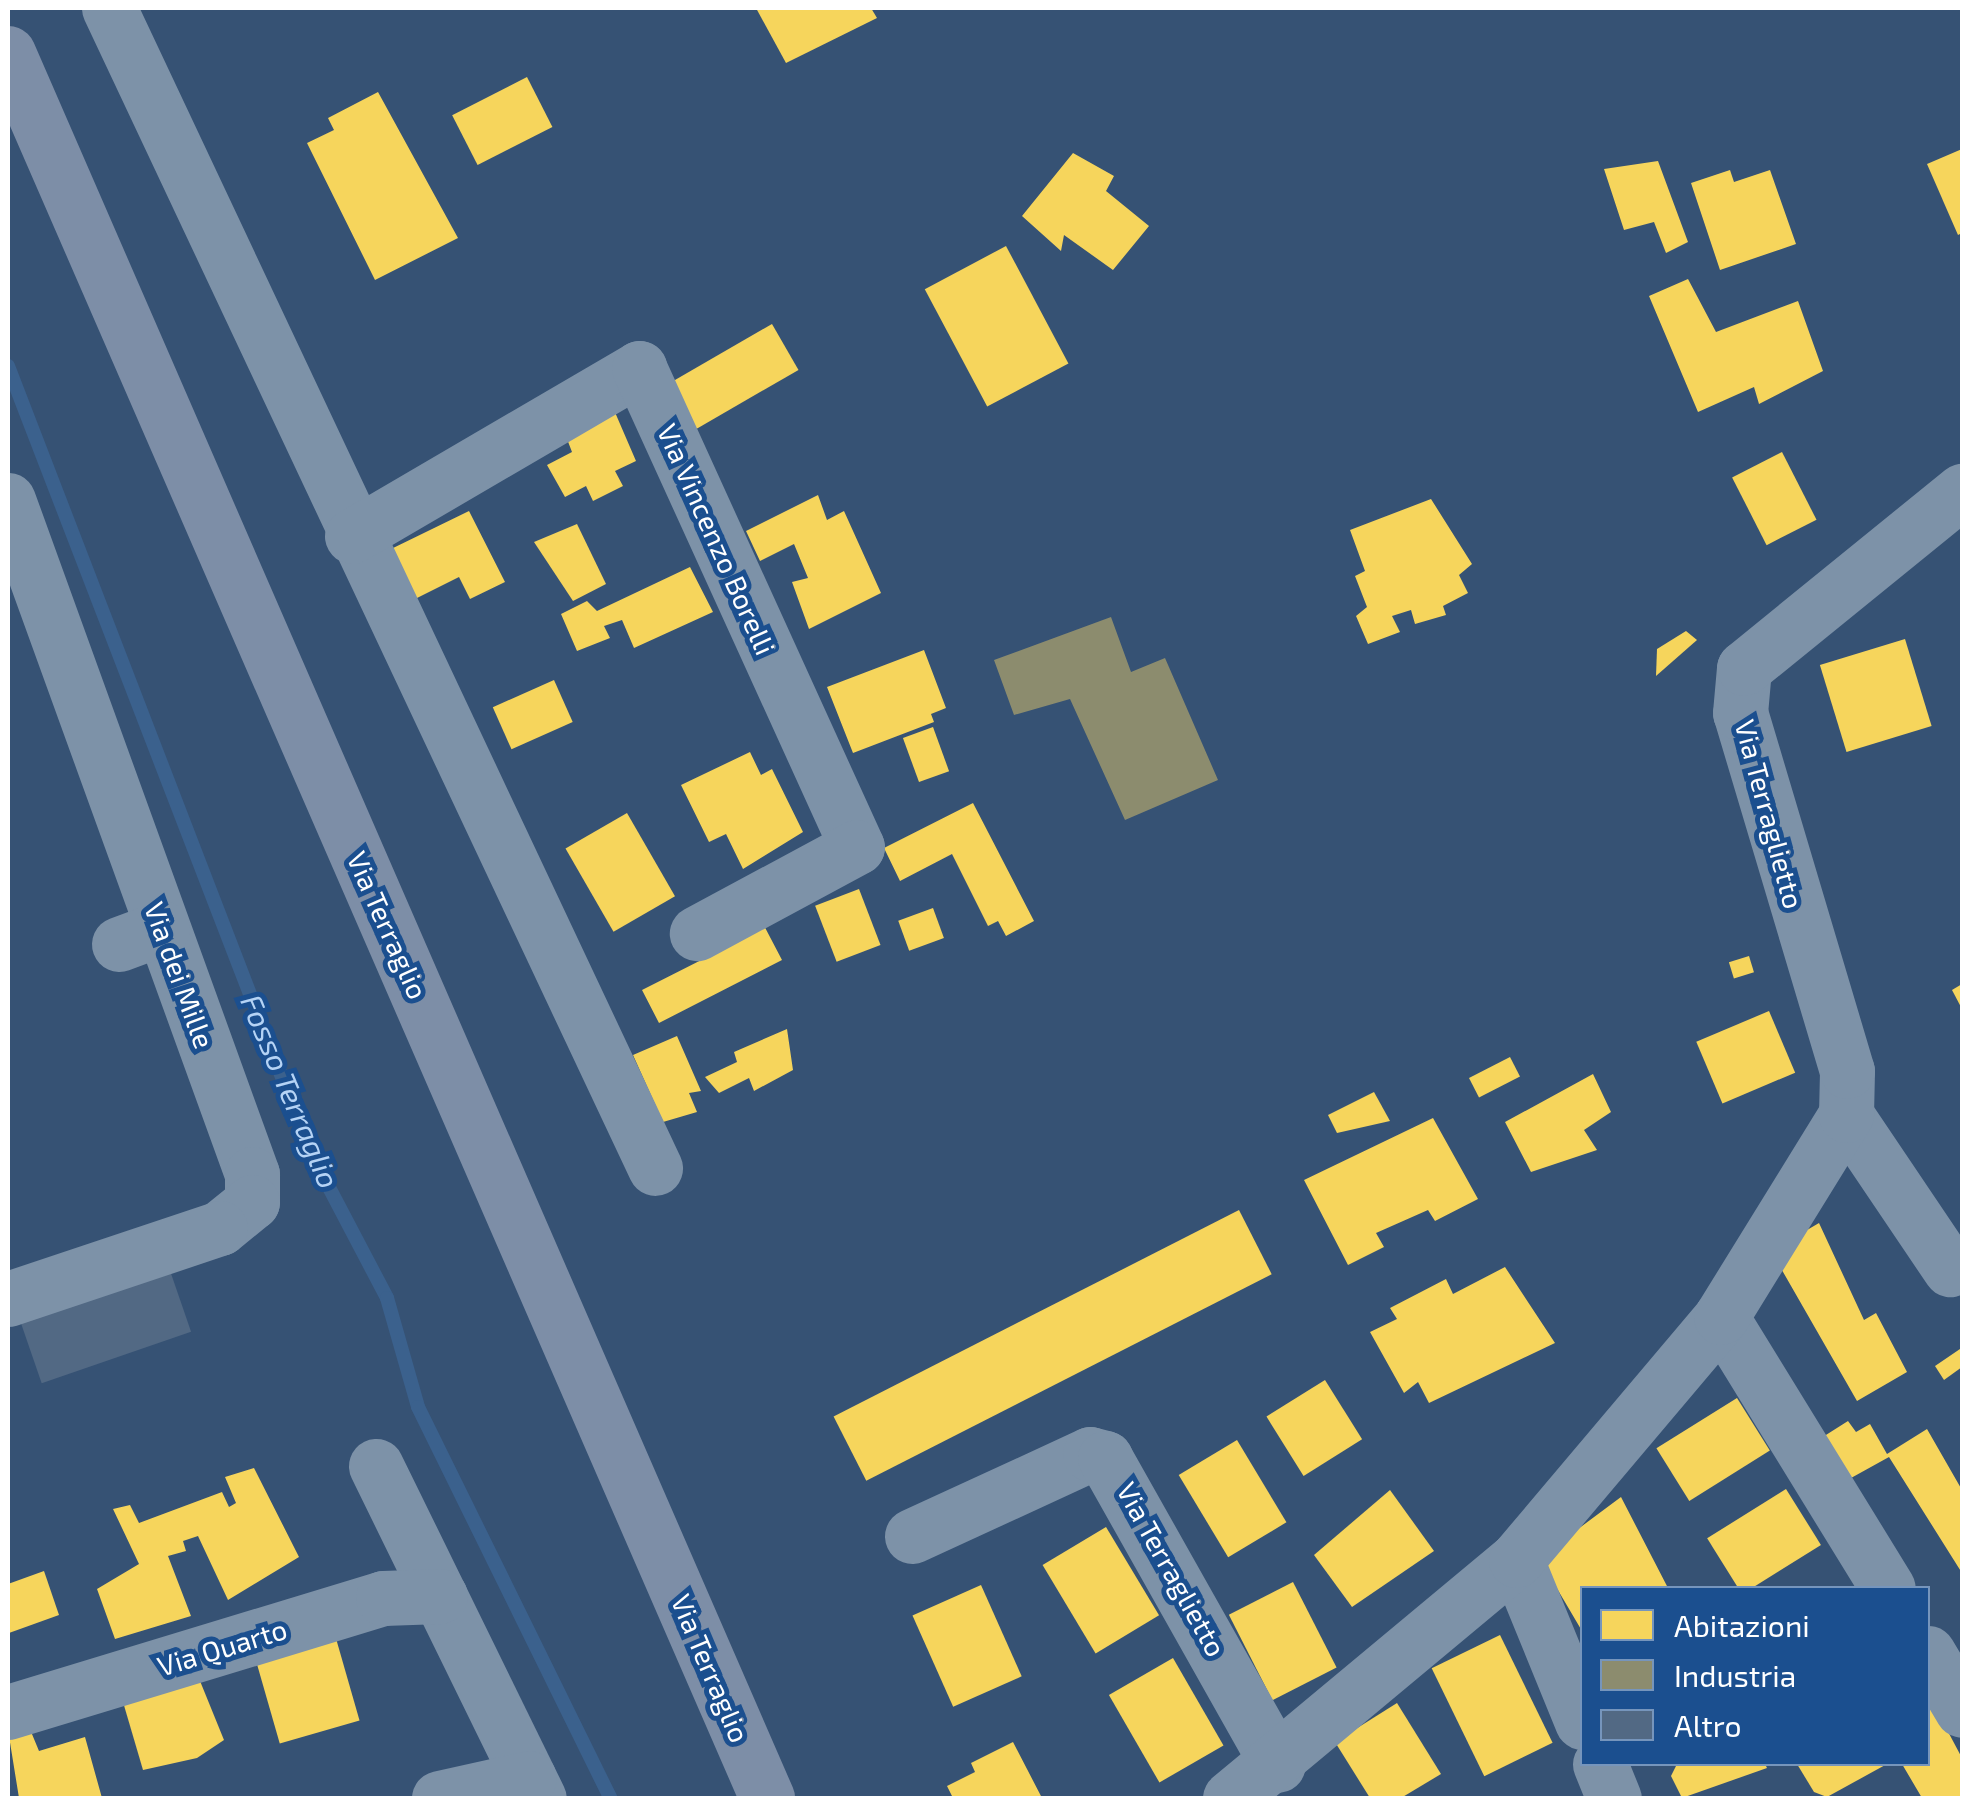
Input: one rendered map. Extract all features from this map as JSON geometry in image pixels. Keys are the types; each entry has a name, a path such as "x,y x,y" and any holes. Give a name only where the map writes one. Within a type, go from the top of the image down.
{"main road":[{"name":"Via Terraglio","path":"8,53 767,1798"}],"street":[{"path":"109,8 352,536 655,1168"},
{"name":"Via Vincenzo Borelli","path":"352,536 640,368 856,847 697,933"},
{"name":"Via Terraglietto","path":"1846,1115 1847,1071 1740,713 1744,668 1962,491"},
{"name":"Via dei Mille","path":"8,500 18,564 141,936 252,1174 252,1202 220,1228 8,1299"},
{"path":"1230,1798 1278,1765 1516,1560 1722,1317 1846,1115 1950,1269"},
{"path":"1722,1317 1887,1586"},
{"name":"Via Terraglietto","path":"912,1536 1090,1454 1105,1458 1278,1765"},
{"path":"376,1466 534,1788 439,1798"},
{"path":"1516,1560 1580,1717"},
{"name":"Via Quarto","path":"8,1712 384,1598 440,1596"},
{"path":"1930,1656 1962,1710"},
{"path":"1601,1766 1614,1798"}],"building: Abitazioni":[{"path":"756,8 871,8 877,18 786,63"},
{"path":"527,77 552,127 478,165 452,115"},
{"path":"378,92 458,238 375,280 307,143 334,130 328,118"},
{"path":"1962,149 1962,233 1958,235 1927,164"},
{"path":"1073,153 1114,176 1106,191 1149,226 1113,270 1064,235 1061,251 1022,216"},
{"path":"1658,161 1688,242 1666,253 1654,222 1624,230 1604,169"},
{"path":"1730,170 1734,182 1770,170 1796,244 1720,270 1691,183"},
{"path":"1006,246 1068,363 987,407 925,289"},
{"path":"1688,279 1716,332 1798,301 1823,371 1759,404 1754,387 1698,412 1649,296"},
{"path":"772,324 798,370 696,429 670,383"},
{"path":"611,403 636,461 615,471 623,486 593,501 586,486 565,497 547,465 572,452 567,439"},
{"path":"1782,452 1817,520 1767,545 1732,477"},
{"path":"818,495 827,520 844,511 881,593 809,629 792,582 808,578 794,544 760,561 746,531"},
{"path":"1431,499 1472,564 1459,575 1468,593 1443,606 1446,615 1415,624 1411,610 1392,616 1400,632 1368,644 1356,616 1367,607 1355,576 1365,571 1350,530"},
{"path":"469,511 505,582 470,599 459,577 413,600 389,550"},
{"path":"577,524 606,584 573,601 534,542"},
{"path":"690,567 713,612 634,648 622,620 604,626 610,638 577,651 561,614 587,601 597,611"},
{"path":"1686,631 1697,640 1656,676 1657,649"},
{"path":"1905,639 1932,726 1846,752 1820,665"},
{"path":"924,650 946,708 931,714 934,722 853,753 827,687"},
{"path":"554,680 573,722 512,749 493,707"},
{"path":"933,727 949,771 919,782 903,738"},
{"path":"750,752 761,775 772,769 803,832 743,869 726,834 709,842 681,785"},
{"path":"973,803 1034,921 1006,936 998,921 988,926 952,854 900,881 884,848"},
{"path":"627,813 675,896 614,932 566,848"},
{"path":"859,889 881,945 837,962 815,906"},
{"path":"933,908 944,938 909,951 898,921"},
{"path":"760,918 782,960 659,1023 642,990 725,948"},
{"path":"1749,956 1754,972 1734,978 1729,962"},
{"path":"1962,984 1962,1009 1952,990"},
{"path":"1769,1011 1795,1073 1722,1104 1696,1042"},
{"path":"787,1029 793,1070 754,1091 749,1078 719,1093 705,1077 737,1062 734,1052"},
{"path":"677,1036 701,1091 689,1093 697,1112 663,1122 633,1055"},
{"path":"1510,1057 1520,1077 1479,1097 1469,1078"},
{"path":"1593,1074 1611,1112 1584,1130 1597,1150 1531,1172 1505,1122"},
{"path":"1374,1092 1390,1121 1337,1133 1328,1115"},
{"path":"1433,1118 1478,1199 1435,1221 1428,1210 1376,1233 1384,1247 1348,1265 1304,1180"},
{"path":"1239,1210 1272,1274 866,1481 834,1417"},
{"path":"1819,1223 1864,1320 1876,1313 1907,1372 1857,1401 1771,1251"},
{"path":"1505,1267 1555,1343 1429,1403 1418,1382 1404,1393 1370,1332 1397,1319 1390,1308 1446,1279 1453,1294"},
{"path":"1960,1349 1962,1367 1944,1380 1935,1366"},
{"path":"1325,1380 1362,1439 1304,1476 1266,1417"},
{"path":"1737,1398 1770,1451 1689,1501 1656,1448"},
{"path":"1848,1421 1856,1432 1870,1424 1887,1454 1927,1429 1962,1490 1962,1573 1889,1457 1842,1483 1818,1440"},
{"path":"1237,1440 1286,1522 1228,1557 1179,1475"},
{"path":"254,1468 299,1557 228,1600 198,1536 183,1541 186,1551 168,1556 191,1616 115,1639 97,1589 139,1564 113,1509 130,1505 139,1523 222,1492 229,1507 236,1503 225,1477"},
{"path":"1786,1489 1821,1545 1755,1586 1737,1586 1707,1538"},
{"path":"1390,1490 1434,1551 1352,1607 1314,1555"},
{"path":"1621,1497 1667,1586 1580,1586 1580,1628 1539,1558"},
{"path":"1106,1527 1159,1615 1096,1653 1043,1565"},
{"path":"44,1571 59,1615 9,1633 8,1584"},
{"path":"1293,1582 1337,1668 1272,1700 1229,1615"},
{"path":"981,1585 1022,1676 953,1707 912,1616"},
{"path":"335,1635 360,1721 280,1743 255,1658"},
{"path":"1500,1635 1553,1743 1484,1776 1432,1668"},
{"path":"1173,1658 1224,1745 1159,1782 1109,1695"},
{"path":"200,1681 224,1740 197,1758 143,1770 123,1702"},
{"path":"1930,1698 1962,1758 1962,1798 1922,1798 1903,1766 1930,1766"},
{"path":"1397,1703 1441,1774 1401,1798 1370,1798 1335,1742"},
{"path":"27,1722 39,1751 85,1737 102,1798 19,1798 8,1730"},
{"path":"1013,1742 1042,1798 953,1798 947,1786 975,1772 971,1763"},
{"path":"1676,1766 1767,1768 1682,1798 1671,1776"},
{"path":"1798,1766 1883,1766 1827,1797 1814,1792"}],"building: Industria":[{"path":"1111,617 1131,672 1165,658 1218,780 1125,820 1070,699 1014,715 994,660"}],"building: Altro":[{"path":"166,1259 191,1332 42,1383 17,1310"}],"waterway":[{"name":"Fosso Terraglio","path":"8,366 312,1155 387,1298 418,1407 610,1798"}]}
